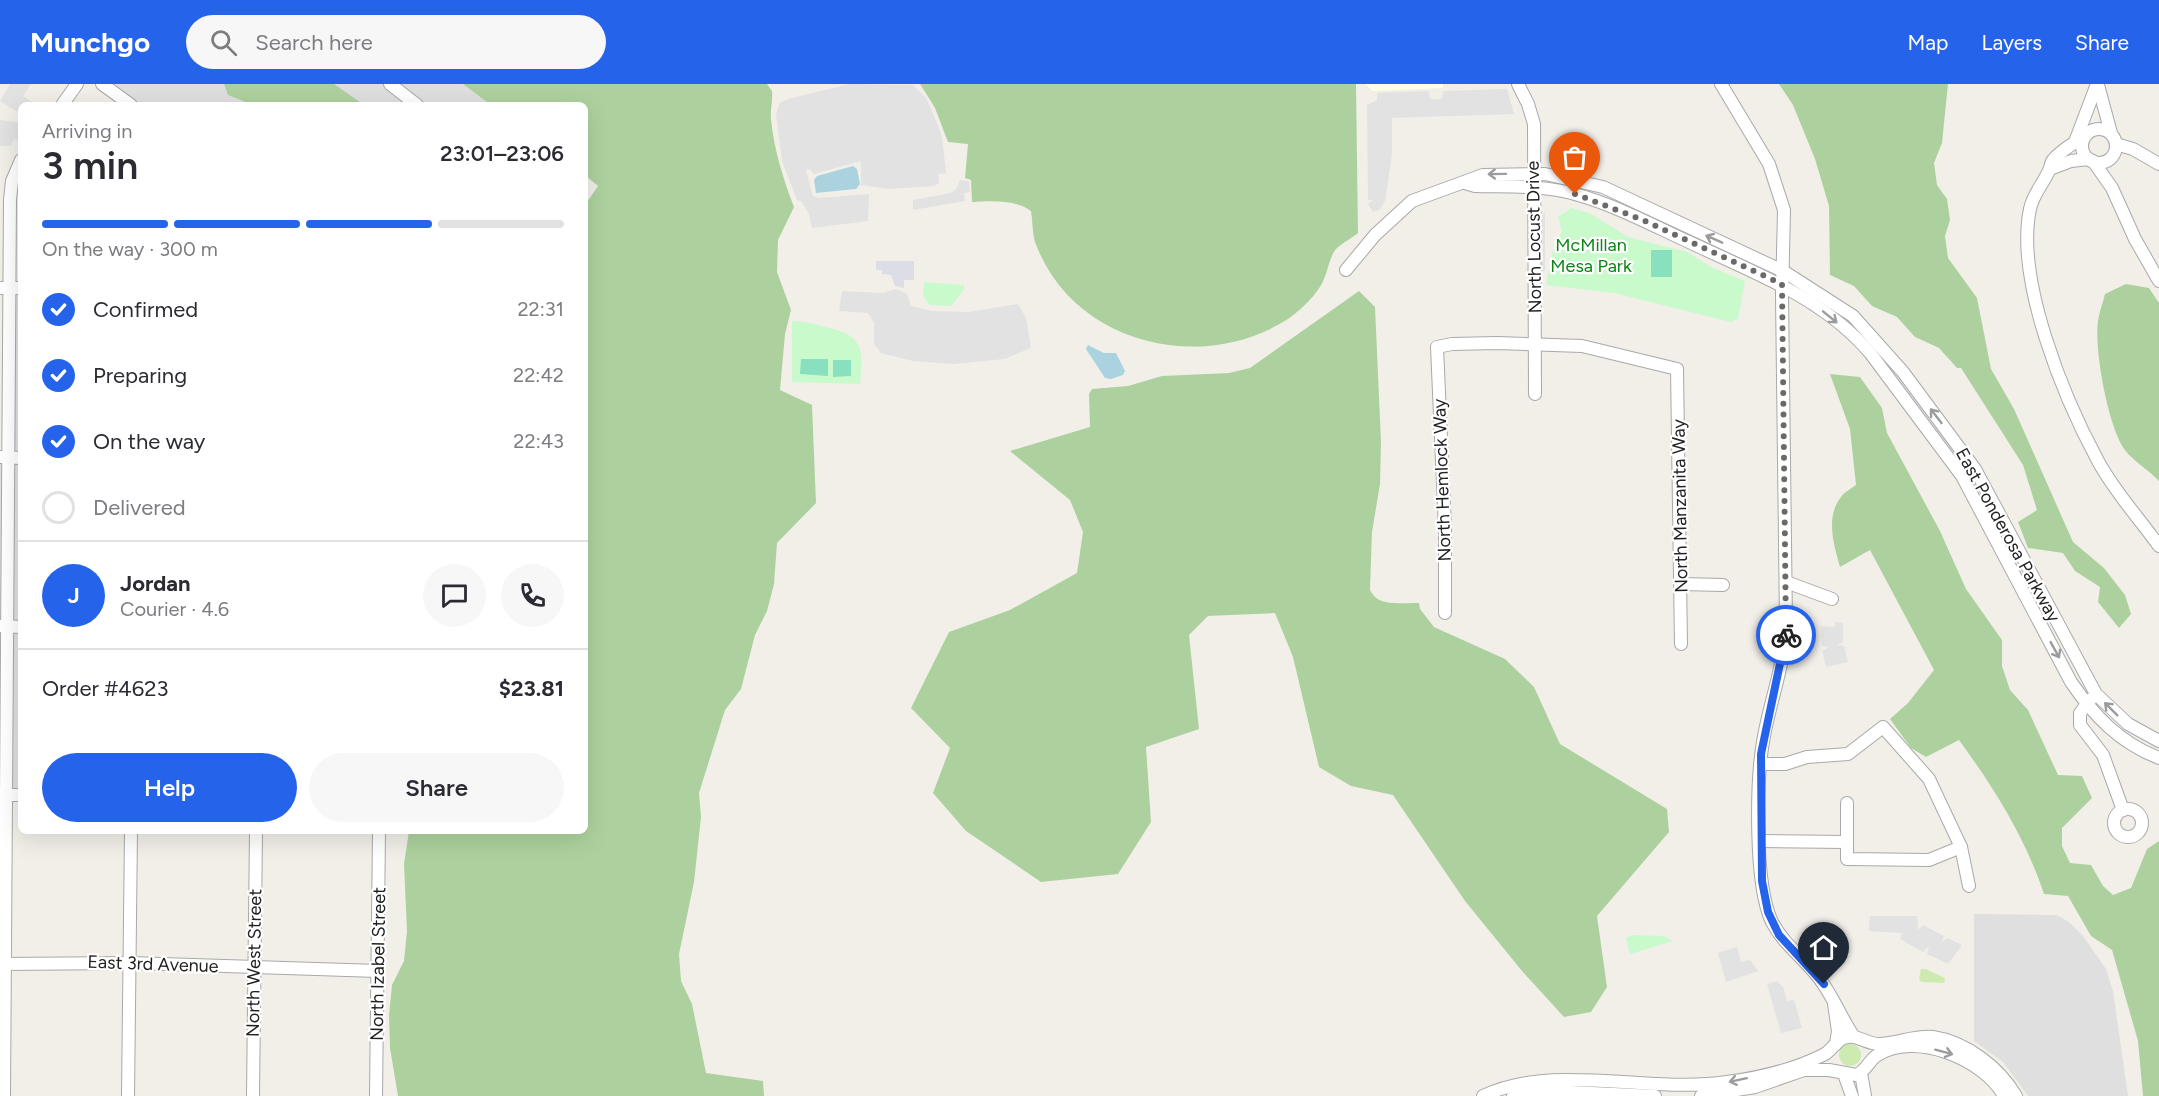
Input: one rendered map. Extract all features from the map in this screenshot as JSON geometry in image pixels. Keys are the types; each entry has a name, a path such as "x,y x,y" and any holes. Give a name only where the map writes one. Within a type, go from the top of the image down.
{"street":[{"path":"64,102 77,84"},
{"path":"102,84 127,102"},
{"path":"390,84 413,102"},
{"name":"North Locust Drive","path":"1518,84 1528,104 1534,124 1532,181 1535,394"},
{"path":"1721,84 1769,164 1784,210 1782,278 1785,648 1764,735 1760,764 1760,841 1765,902 1771,920 1786,945 1817,974 1870,1052 1865,1068 1865,1096"},
{"path":"2098,88 2090,133 2084,151 2112,188 2135,239 2159,281"},
{"path":"2074,143 2098,88"},
{"path":"2098,88 2113,144 2112,188"},
{"path":"2090,133 2057,155 2050,163 2050,169 2034,196 2028,218 2033,290 2043,332 2070,403 2098,463 2159,546"},
{"path":"2090,133 2113,144 2133,149 2159,164"},
{"path":"2050,169 2071,161 2103,162 2113,144"},
{"path":"4,1096 2,795 4,626 10,458 12,181 18,167"},
{"name":"East Ponderosa Parkway","path":"1346,270 1375,235 1412,201 1483,175 1532,181 1545,174 1590,182 1644,214 1782,278 1853,316 1962,476 2071,682 2086,704 2097,718 2114,732 2159,758"},
{"name":"North Hemlock Way","path":"1445,613 1445,529 1437,347 1452,344 1535,343"},
{"name":"North Manzanita Way","path":"1535,343 1582,346 1677,369 1681,644"},
{"name":"East Ponderosa Parkway","path":"1870,343 1975,469 2096,694 2128,724 2159,741"},
{"path":"1786,582 1832,599"},
{"path":"1681,584 1723,585"},
{"path":"2096,694 2086,704 2079,717 2080,725 2103,755 2123,810"},
{"path":"1760,764 1785,764 1807,758 1848,754 1882,727 1929,779 1961,847 1969,886"},
{"path":"2,795 18,795"},
{"path":"1847,803 1847,859 1929,860 1961,847"},
{"path":"128,1096 131,834"},
{"name":"North West Street","path":"253,1096 256,834"},
{"name":"North Izabel Street","path":"376,1096 379,834"},
{"path":"1760,841 1847,842"},
{"name":"East 3rd Avenue","path":"3,964 130,963 378,970"},
{"path":"1833,1000 1838,1030 1832,1060 1841,1072 1852,1096"},
{"path":"1483,1096 1508,1086 1539,1080 1680,1086 1729,1082 1808,1061 1844,1038 1883,1044 1916,1036 1953,1043 1972,1052 1992,1067 2016,1096"},
{"path":"1701,1096 1755,1087 1804,1070 1841,1072 1865,1068 1876,1056 1892,1050 1910,1048 1935,1049 1960,1057 1982,1069 2004,1096"},
{"path":"1513,1096 1549,1090 1655,1096"}],"shaded area":[{"path":"10,84 31,84 23,96 32,102 18,102 18,112 0,101"},
{"path":"101,84 476,84 498,102 126,102"},
{"path":"850,84 913,85 926,98 935,118 942,137 946,173 938,174 939,183 934,186 889,189 861,185 861,161 814,174 810,169 806,170 813,196 819,198 869,194 868,221 812,228 809,214 802,202 797,200 782,161 776,114 780,103 788,99"},
{"path":"1366,84 1443,84 1443,88 1372,91"},
{"path":"1507,89 1514,114 1392,118 1392,154 1385,201 1380,209 1373,212 1368,204 1373,200 1368,200 1367,105 1377,100 1377,93 1429,91 1430,99 1442,99 1443,91"},
{"path":"0,120 18,123 18,141 14,139 11,146 0,146"},
{"path":"960,180 969,181 970,192 964,193 965,201 913,210 913,200 951,193 957,188"},
{"path":"1545,213 1545,270 1538,276 1538,219"},
{"path":"876,261 914,261 914,280 904,280 904,288 895,286 891,275 882,274 882,270 876,270"},
{"path":"9,288 18,288 18,795 5,795 6,627 0,626 0,457 7,457"},
{"path":"896,289 907,294 911,306 932,311 969,312 1018,304 1026,318 1031,348 1004,359 953,364 913,361 881,353 874,344 874,323 868,313 839,311 842,291 884,293"},
{"path":"1835,622 1843,623 1843,642 1837,645 1844,646 1848,662 1826,667 1822,651 1829,647 1822,646 1821,626 1835,627"},
{"path":"1974,914 2057,915 2069,922 2083,936 2106,969 2113,991 2128,1096 2028,1096 2003,1062 1974,1041"},
{"path":"1870,916 1917,916 1918,930 1923,925 1944,936 1941,943 1947,938 1962,945 1948,964 1927,954 1929,946 1923,952 1900,939 1902,933 1869,931"},
{"path":"1737,947 1741,962 1750,960 1758,971 1726,982 1718,953"},
{"path":"1777,981 1783,987 1787,1001 1794,1000 1802,1028 1781,1033 1767,984"}],"green space":[{"path":"224,84 334,84 360,102 246,102 228,95"},
{"path":"463,84 767,84 772,91 771,116 774,142 794,207 778,240 777,272 791,310 785,334 780,390 812,405 816,503 777,543 774,584 767,611 755,635 741,689 725,710 699,793 701,817 694,882 679,954 681,981 692,1004 706,1073 763,1081 764,1096 398,1096 390,1048 389,1015 392,985 404,961 407,931 404,864 409,834 588,834 588,201 598,186 588,178 588,102 487,102"},
{"path":"920,84 1356,84 1358,233 1336,249 1318,290 1288,319 1254,336 1218,345 1182,346 1145,340 1111,327 1081,307 1055,280 1035,243 1031,211 1018,204 995,201 972,202 971,180 965,178 968,144 948,142 935,108"},
{"path":"1779,84 1948,84 1942,143 1934,163 1937,185 1947,199 1950,220 1945,236 1948,258 1977,298 1991,369 2014,409 2073,542 2104,568 2125,595 2131,614 2119,628 2098,602 2100,587 2075,571 2063,553 2028,548 2018,522 2037,510 2023,465 1961,368 1957,368 1939,348 1915,337 1897,317 1872,306 1854,286 1830,275 1829,206 1815,159 1793,105"},
{"name":"McMillan Mesa Park","path":"1571,208 1589,213 1628,237 1687,252 1711,267 1745,281 1738,319 1731,322 1614,293 1546,285 1552,254 1562,231 1558,217"},
{"path":"1651,250 1672,250 1672,277 1651,277"},
{"path":"924,282 964,285 964,289 951,306 930,305 923,296"},
{"path":"2126,284 2149,288 2159,303 2159,481 2128,454 2119,439 2108,406 2100,368 2097,334 2099,314 2105,294"},
{"path":"1359,291 1375,307 1381,442 1380,484 1372,532 1370,590 1374,596 1385,602 1419,603 1420,609 1434,627 1505,659 1534,687 1560,744 1667,809 1669,832 1597,916 1607,987 1591,1012 1564,1017 1522,971 1465,901 1393,795 1351,786 1319,767 1293,657 1275,613 1208,616 1189,635 1199,729 1146,747 1151,822 1118,874 1041,882 966,831 933,793 950,748 911,708 949,632 1010,610 1077,573 1083,532 1070,500 1010,451 1090,427 1089,394 1092,389 1128,386 1162,376 1229,373 1250,368"},
{"path":"792,321 838,330 854,339 861,352 860,384 792,382"},
{"path":"801,359 828,359 828,376 800,374"},
{"path":"833,360 851,360 851,376 833,377"},
{"path":"1830,374 1860,377 1882,408 1887,433 1940,531 1966,589 2002,640 2002,666 2010,690 2028,710 2058,775 2082,776 2092,798 2062,828 2062,846 2070,863 2091,865 2103,886 2113,895 2131,888 2147,849 2159,841 2159,1096 2143,1096 2138,1041 2112,950 2091,936 2068,896 2044,894 2028,853 2008,814 1959,740 1926,757 1911,748 1890,719 1908,703 1934,670 1870,550 1840,567 1832,531 1833,513 1842,495 1856,485 1850,429"},
{"path":"1632,935 1664,936 1673,941 1630,954 1626,938"},
{"path":"1921,969 1945,978 1944,983 1921,982 1919,978"},
{"path":"1850,1044 1858,1047 1861,1055 1858,1063 1850,1066 1842,1063 1839,1055 1842,1047"}],"water":[{"path":"853,166 857,169 860,184 856,189 816,193 814,180 817,176"},
{"path":"1088,345 1104,353 1116,353 1125,371 1123,375 1111,379 1105,378 1086,349"}],"way so far":[{"path":"1575,194 1643,220 1782,284 1786,635"}],"route":[{"path":"1786,635 1782,666 1764,735 1760,764 1762,881 1768,912 1779,935 1824,984"}]}
